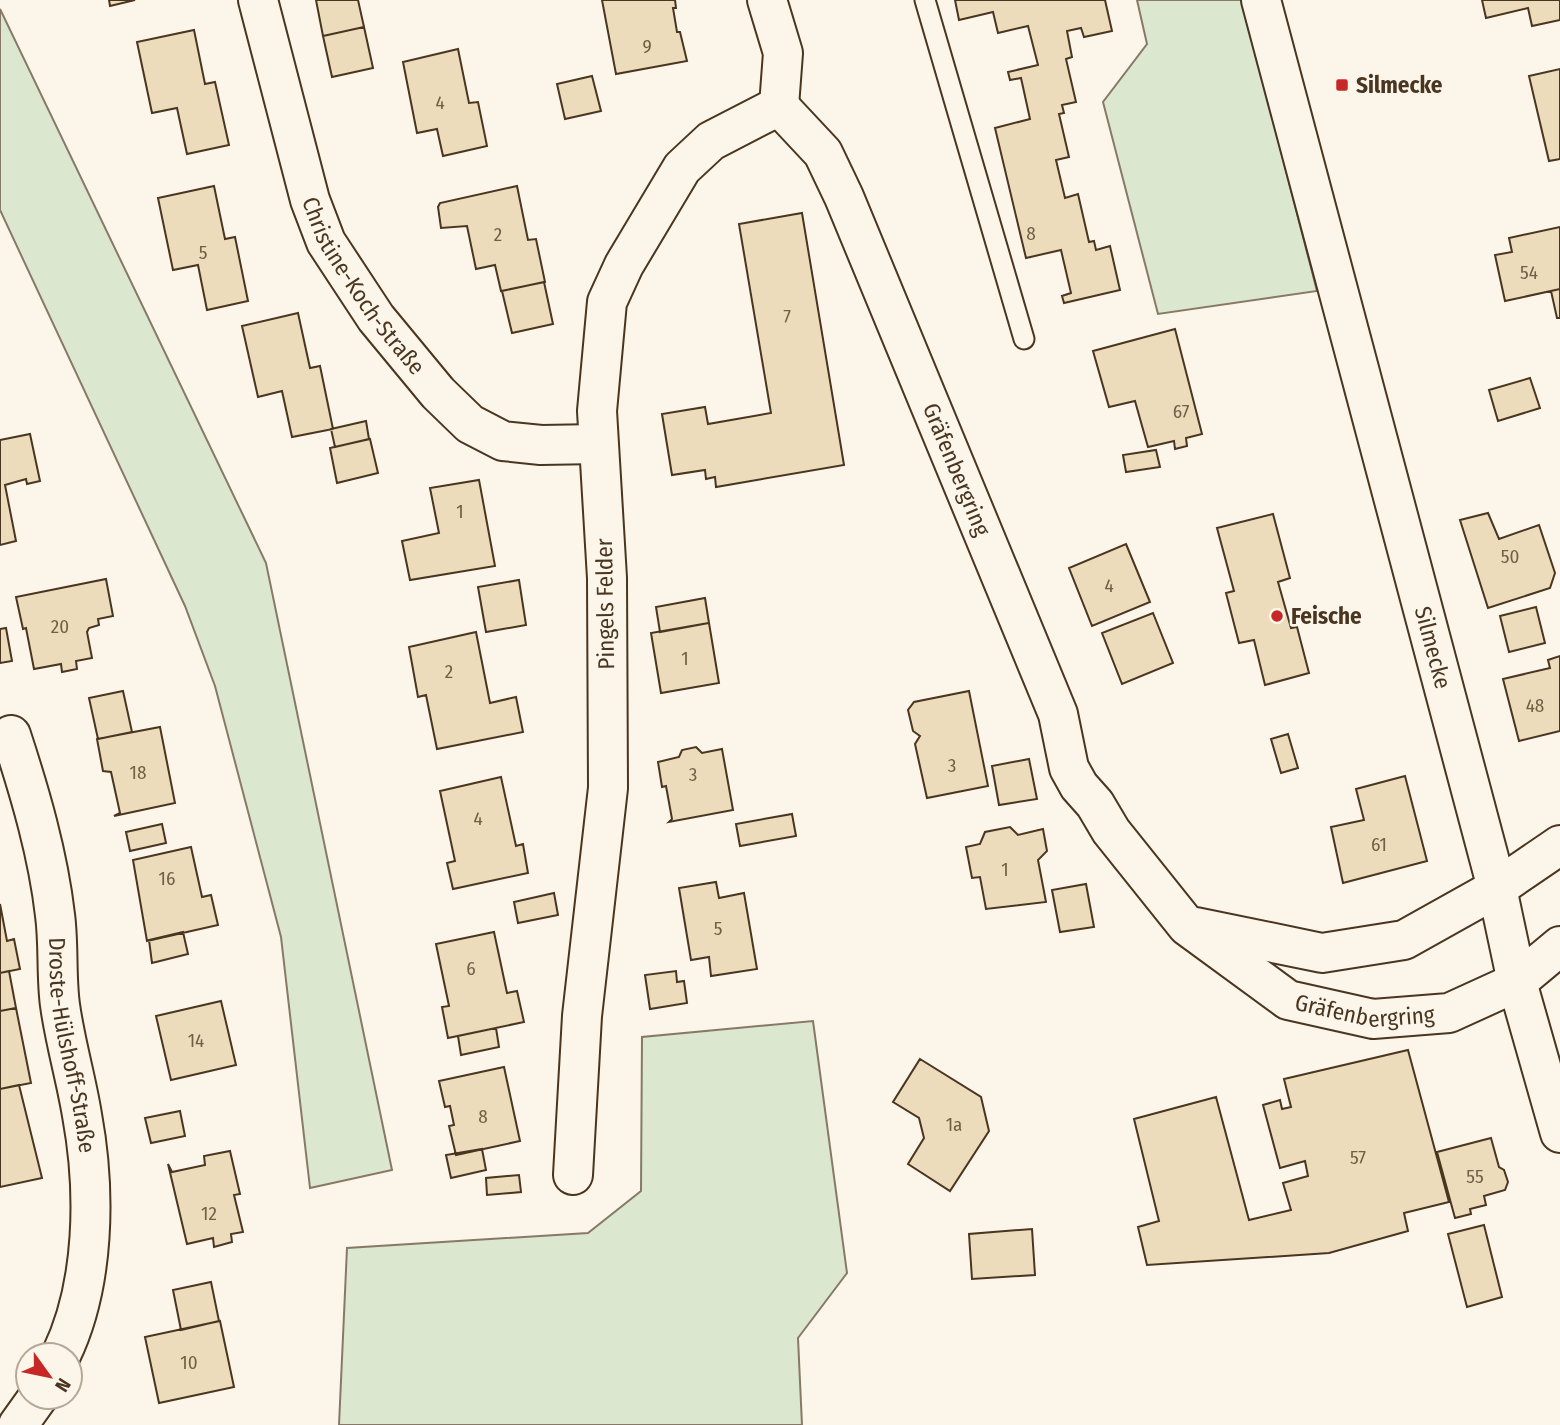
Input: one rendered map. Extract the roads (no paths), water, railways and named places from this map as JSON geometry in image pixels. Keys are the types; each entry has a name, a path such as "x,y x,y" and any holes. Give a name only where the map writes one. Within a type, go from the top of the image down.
{"street":[{"name":"Christine-Koch-Straße","path":"258,0 310,200 326,242 391,338 438,393 470,424 503,441 541,445 598,444"},
{"path":"767,0 783,53 779,106"},
{"name":"Silmecke","path":"1261,0 1497,888 1517,982 1560,1133"},
{"name":"Pingels Felder","path":"573,1175 582,1016 608,788 607,578 597,411 607,302 624,265 682,168 711,141 779,106"},
{"name":"Gräfenbergring","path":"779,106 823,153 844,197 1058,714 1069,768 1111,831 1187,926 1288,999 1373,1019 1449,1013 1517,982 1560,946"},
{"name":"Droste-Hülshoff-Straße","path":"11,735 48,874 55,917 60,1005 86,1149 88,1257 76,1324 68,1341"},
{"name":"Gräfenbergring","path":"1187,926 1322,953 1404,940 1497,888 1560,845"}],"lane":[{"path":"925,0 1024,339"}],"place":[{"name":"Silmecke","path":"1342,85"},
{"name":"Feische","path":"1277,616"}]}
